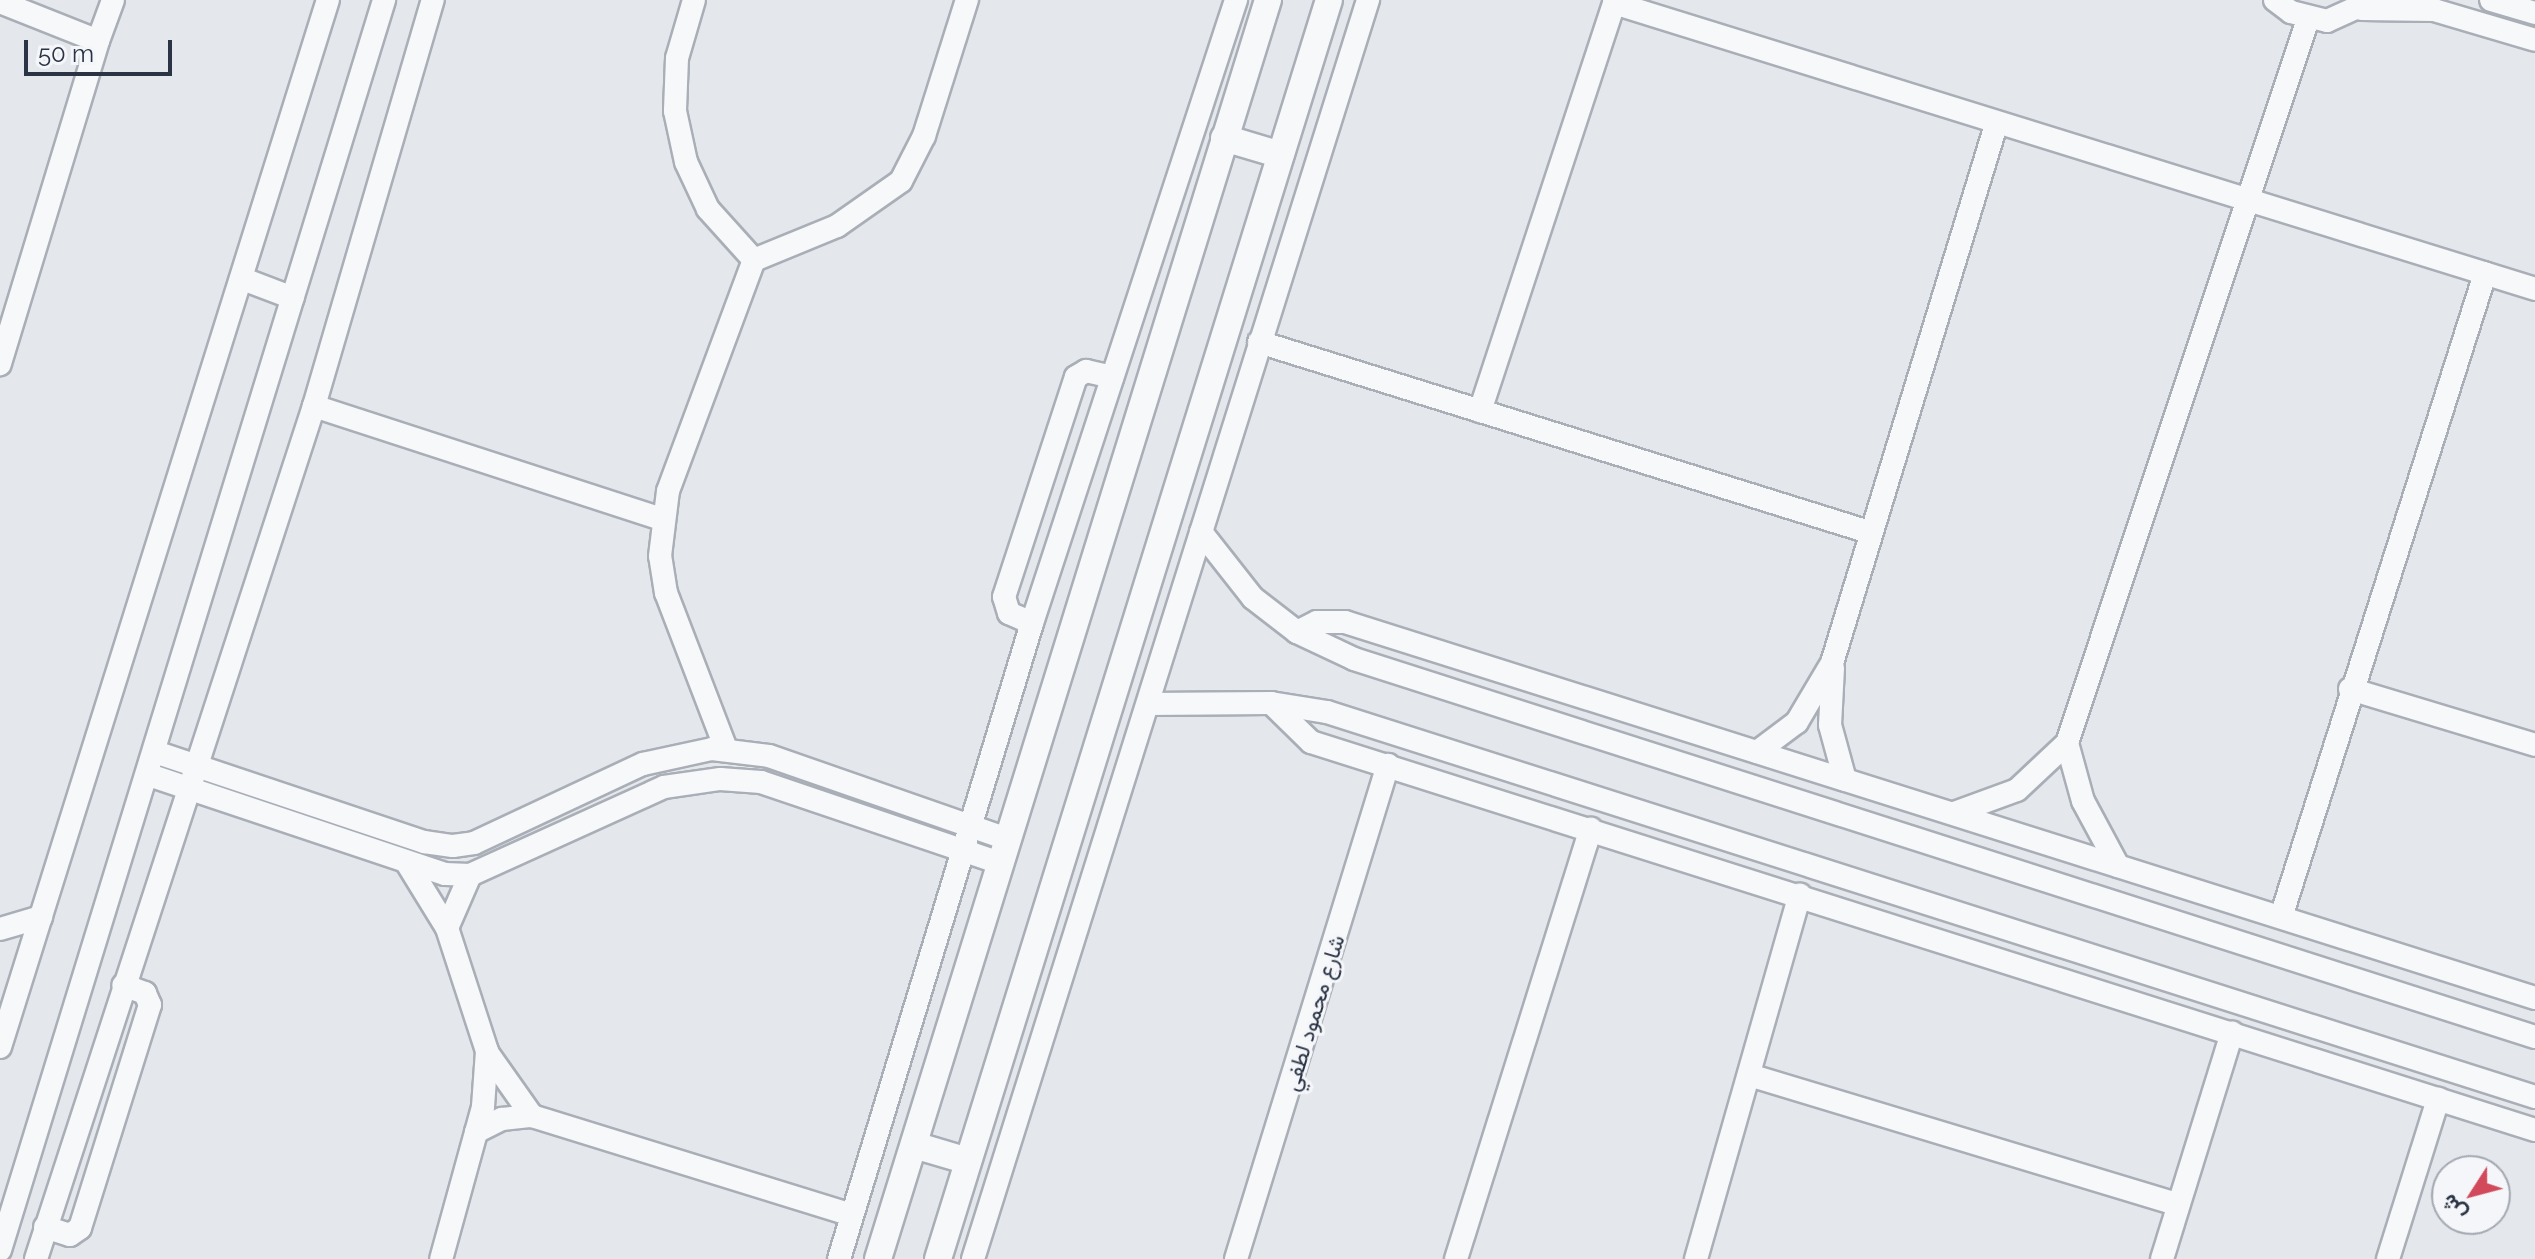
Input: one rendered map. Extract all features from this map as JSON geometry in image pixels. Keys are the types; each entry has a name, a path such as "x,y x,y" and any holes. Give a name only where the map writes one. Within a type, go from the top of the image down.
{"street":[{"path":"0,364 113,0"},
{"path":"0,1047 5,1013 41,917 328,0"},
{"path":"0,1250 149,775 384,0"},
{"path":"36,1259 187,786 314,406 433,0"},
{"path":"694,0 677,58 675,111 686,162 708,209 754,260"},
{"path":"726,749 666,593 661,519 754,260 837,226 901,181 924,136 967,0"},
{"path":"839,1259 967,852 1032,623 1236,0"},
{"path":"878,1259 1268,0"},
{"path":"938,1259 1329,0"},
{"path":"973,1259 1368,0"},
{"path":"2275,0 2308,19 2327,21 2367,4 2434,10 2535,40"},
{"path":"2491,0 2535,13"},
{"path":"0,2 98,41"},
{"path":"1480,411 1614,2 1996,125 2535,289"},
{"path":"1952,813 2017,790 2067,743 2308,19"},
{"path":"1845,780 1830,725 1832,663 1869,532 1996,125"},
{"path":"1224,138 1281,155"},
{"path":"2281,917 2350,689 2485,274"},
{"path":"243,279 293,298"},
{"path":"1259,342 1869,532"},
{"path":"1032,623 1009,613 1004,597 1076,377 1086,371 1112,377"},
{"path":"314,406 661,519"},
{"path":"1201,532 1253,598 1297,632 1354,659 2535,1037"},
{"path":"1297,632 1317,622 1345,622 2535,998"},
{"path":"1757,752 1797,722 1832,663"},
{"path":"2350,689 2535,745"},
{"path":"1148,704 1271,703 1407,735 2535,1097"},
{"path":"1271,703 1311,742 2535,1130"},
{"path":"2067,743 2083,801 2118,866"},
{"path":"155,752 424,842 453,846 474,843 605,782 679,753 726,749 769,756 974,828 1004,851"},
{"name":"شارع محمود لطفي","path":"1236,1259 1388,765"},
{"path":"149,775 407,863 470,875 617,807 687,783 761,782 967,852 1004,851"},
{"path":"605,782 617,807"},
{"path":"547,808 559,834"},
{"path":"1456,1259 1591,829"},
{"path":"407,863 447,928 487,1051 532,1116"},
{"path":"447,928 470,875"},
{"path":"1696,1259 1800,895"},
{"path":"0,929 41,917"},
{"path":"45,1227 75,1235 85,1213 150,1005 145,993 123,985"},
{"path":"2162,1259 2232,1033"},
{"path":"441,1259 476,1132 487,1051"},
{"path":"1749,1075 2177,1204"},
{"path":"2388,1259 2438,1099"},
{"path":"476,1132 502,1119 532,1116 851,1215"},
{"path":"914,1145 968,1161"}]}
